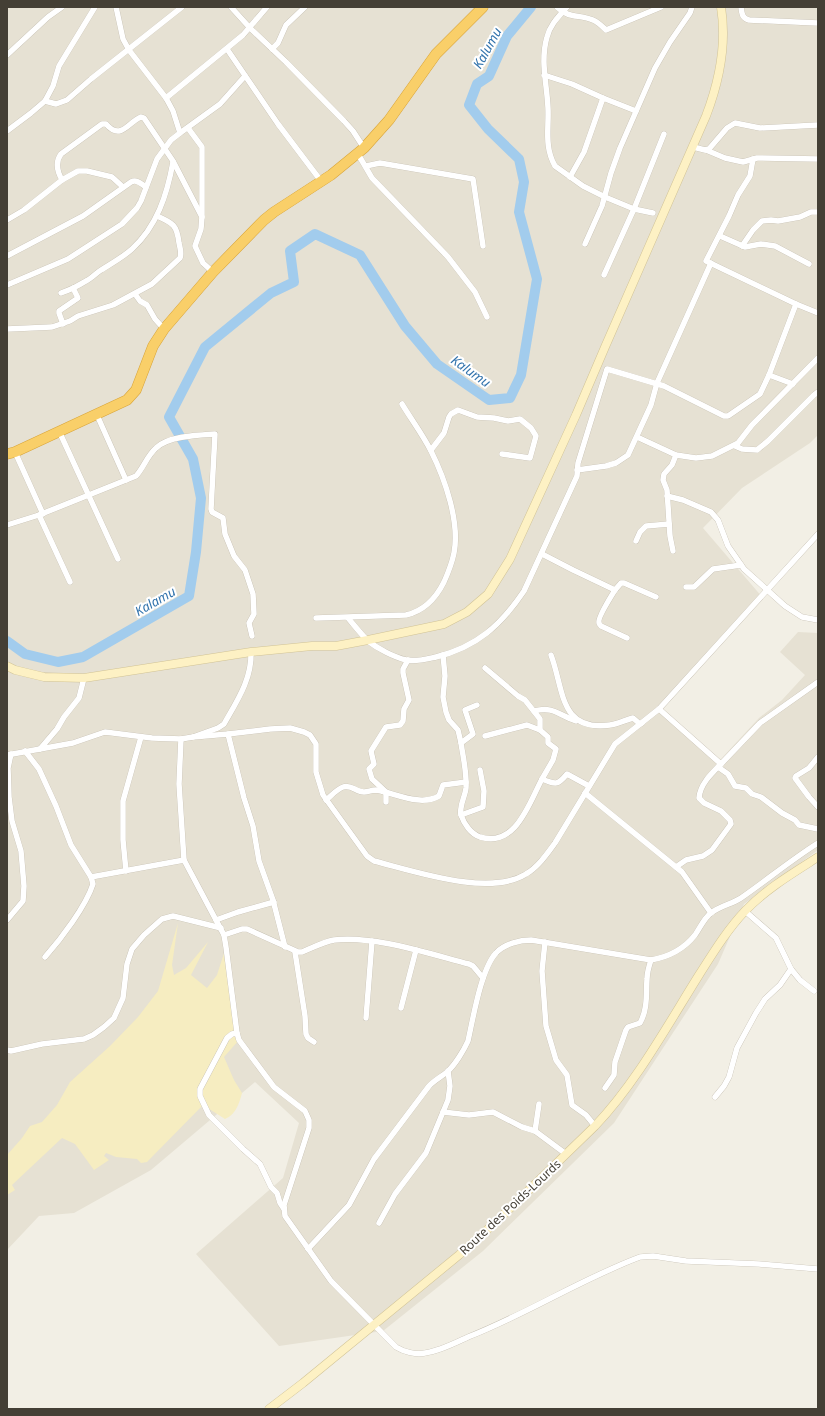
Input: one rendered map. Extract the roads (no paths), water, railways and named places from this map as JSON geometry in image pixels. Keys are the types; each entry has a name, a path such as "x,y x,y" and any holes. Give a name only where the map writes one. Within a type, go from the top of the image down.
{"highway":[{"path":"11,453 97,415 132,396 153,346 164,329 213,272 264,220 321,181 361,151 390,120 436,54 483,7"}],"main road":[{"path":"7,666 15,670 44,678 84,678 251,652 312,646 336,646 444,624 466,612 488,594 506,567 576,415 714,96 723,48 721,10"},
{"name":"Route des Poids-Lourds","path":"269,1409 303,1383 482,1235 595,1126 608,1112 630,1083 727,932 745,911 766,892 818,857"}],"street":[{"path":"7,55 48,17 62,7"},
{"path":"7,131 32,113 45,101 53,86 59,66 95,7"},
{"path":"116,7 122,35 129,50 166,98 173,111 180,133"},
{"path":"45,101 56,104 67,100 91,79 182,7"},
{"path":"231,7 353,131 372,178 448,257 475,292 487,317"},
{"path":"166,98 227,49 250,28 267,7"},
{"path":"272,49 278,43 286,25 305,7"},
{"path":"558,7 562,12 569,15 578,15 595,21 606,30 662,7"},
{"path":"567,7 550,27 546,38 544,54 544,76 548,109 547,141 553,162 555,166 583,186 634,209 653,213"},
{"path":"585,244 605,197 611,173 636,111 659,60 687,18 692,7"},
{"path":"740,7 742,16 749,20 818,23"},
{"path":"227,49 282,130 321,181"},
{"path":"7,285 68,259 100,240 122,224 137,208 155,162 171,140 220,104 245,76"},
{"path":"544,76 572,84 636,111"},
{"path":"570,177 584,152 603,98"},
{"path":"62,180 57,171 57,160 59,157 102,124 106,124 110,129 119,131 123,130 138,118 142,117 173,161 202,217"},
{"path":"705,150 709,149 728,128 735,123 760,128 818,125"},
{"path":"188,128 202,147 202,217 201,229 195,246 203,263 213,272"},
{"path":"604,275 634,209 664,134"},
{"path":"693,146 725,158 743,162 753,159 818,159"},
{"path":"753,159 750,176 738,195 720,236 706,261 818,313"},
{"path":"61,294 91,278 131,250 142,240 157,216 168,188 173,161"},
{"path":"366,166 380,163 473,179 484,246"},
{"path":"7,220 24,210 62,180 76,172 87,171 112,177 123,187"},
{"path":"7,256 83,216 123,187 134,181 138,181 146,187"},
{"path":"742,246 753,230 762,221 778,221 800,217 811,212 818,212"},
{"path":"7,329 45,328 63,324 78,316 113,305 158,279 181,256 176,228 170,222 157,216"},
{"path":"720,236 742,246 748,247 761,244 775,246 809,264"},
{"path":"577,470 606,466 624,459 628,455 651,404 657,383 711,263"},
{"path":"63,324 59,311 78,298 73,288"},
{"path":"134,294 140,302 148,305 155,319 164,329"},
{"path":"348,618 368,640 385,651 408,660 427,659 443,655 474,642 494,628 524,591 577,476 578,462 607,369 657,383 724,416 728,416 758,396 769,376 796,304"},
{"path":"637,437 676,454 704,458 735,446 752,425 818,358"},
{"path":"769,376 793,384"},
{"path":"735,446 742,449 757,450 818,392"},
{"path":"316,618 348,618 412,614 428,604 444,581 454,554 455,528 448,496 431,450 402,404"},
{"path":"431,450 444,433 449,416 458,410 477,417 508,421 520,419 535,434 536,438 530,458 502,454"},
{"path":"97,415 126,480"},
{"path":"59,431 118,559"},
{"path":"7,525 41,515 126,480 138,473 156,447 171,440 191,436 215,434 211,509 212,512 223,518 225,534 234,556 246,570 253,599 254,614 250,623 252,636"},
{"path":"11,453 41,515 70,582"},
{"path":"672,551 664,474 672,465 676,454"},
{"path":"667,496 683,500 711,512 718,520 728,546 741,565 793,612 802,617 818,620"},
{"path":"636,541 640,532 646,526 669,524"},
{"path":"7,920 23,900 24,886 22,851 11,812 7,768 9,755 73,743 105,732 141,737 181,738 290,728 304,732 310,735 316,744 316,772 326,800 370,859 424,874 480,884 504,882 520,877 530,871 549,852 618,741 659,709 818,534"},
{"path":"542,554 615,590"},
{"path":"686,587 694,586 712,569 741,565"},
{"path":"627,638 601,626 598,623 603,610 615,590 624,583 656,597"},
{"path":"193,736 218,728 224,724 248,678 251,663 251,652"},
{"path":"443,655 445,676 443,694 446,712 449,720 458,730 466,782 465,793 461,806 461,815 468,828 478,837 494,840 506,836 514,829 551,764 556,748 548,742 548,737 540,730 527,725 485,736"},
{"path":"550,655 556,668 564,702 571,714 580,722"},
{"path":"386,802 386,792 372,778 369,769 374,764 371,750 386,726 400,724 403,721 404,709 409,700 403,668 408,660"},
{"path":"485,668 518,696 525,700 541,721 540,730"},
{"path":"40,749 57,729 64,717 79,698 84,678"},
{"path":"676,867 686,860 703,856 712,850 731,824 730,820 721,811 704,803 699,798 704,783 719,765 760,723 818,682"},
{"path":"461,743 473,734 464,710 477,705"},
{"path":"534,711 543,709 552,710 561,716 594,725 609,726 633,718 640,724 647,719"},
{"path":"659,709 728,774 735,786 746,788 752,794 761,797 782,813 795,820 799,825 818,829"},
{"path":"228,734 244,798 253,826 259,861 274,902 285,947"},
{"path":"126,871 123,840 123,801 141,737"},
{"path":"181,738 178,784 184,860 224,935 239,1040 274,1087 305,1111 309,1120 309,1128 294,1174 284,1210 284,1216 339,1290 396,1347 418,1354 427,1353 510,1319 563,1291 640,1257 653,1256 686,1261 759,1264 818,1269"},
{"path":"25,751 39,769 56,806 71,845 91,877 93,884 81,907 61,938 45,957"},
{"path":"818,757 809,768 795,778 809,798 818,807"},
{"path":"461,815 483,807 484,791 480,770"},
{"path":"542,779 554,784 559,782 567,774 589,786"},
{"path":"326,800 338,790 346,786 350,786 364,792 373,790 386,792 415,800 432,799 440,796 443,785 466,782"},
{"path":"585,793 676,867 687,878 711,912"},
{"path":"308,1250 349,1205 374,1159 420,1098 436,1080 448,1071 468,1041 483,978 492,958 500,950 523,940 545,942 651,960 660,958 677,951 694,936 711,912 740,898 818,843"},
{"path":"91,877 184,860"},
{"path":"216,920 274,902"},
{"path":"745,911 776,938 791,969 800,980 814,991"},
{"path":"7,1050 11,1051 42,1044 84,1039 104,1027 114,1018 123,998 127,964 132,949 144,935 162,919 173,916 221,928"},
{"path":"224,935 230,932 247,929 296,952 302,952 336,940 372,941 416,950 469,964 473,966 483,978"},
{"path":"366,1018 372,941"},
{"path":"545,942 542,971 546,1026 556,1060 567,1076 572,1105 586,1115 595,1126"},
{"path":"401,1008 416,950"},
{"path":"296,952 306,1034 308,1038 314,1042"},
{"path":"605,1088 614,1075 616,1062 626,1030 628,1027 640,1022 644,1017 647,977 651,960"},
{"path":"715,1097 726,1082 730,1073 735,1052 756,1013 765,999 780,985 791,969"},
{"path":"237,1034 232,1034 227,1038 200,1089 200,1096 209,1115 260,1164 271,1187 277,1193 284,1210"},
{"path":"379,1223 395,1194 426,1153 450,1092 448,1071"},
{"path":"535,1131 539,1104"},
{"path":"443,1112 469,1115 493,1112 522,1127 535,1131 566,1154"}],"waterway":[{"name":"Kalumu","path":"7,641 25,654 58,662 83,657 189,596 196,552 201,498 193,459 169,417 205,347 271,293 294,282 290,251 315,234 360,255 405,326 437,364 489,400 510,398 521,375 537,279 519,212 524,182 519,159 488,129 469,105 477,84 489,76 507,36 531,7"}],"water label":[{"name":"Kalamu","path":"155,601"}]}
